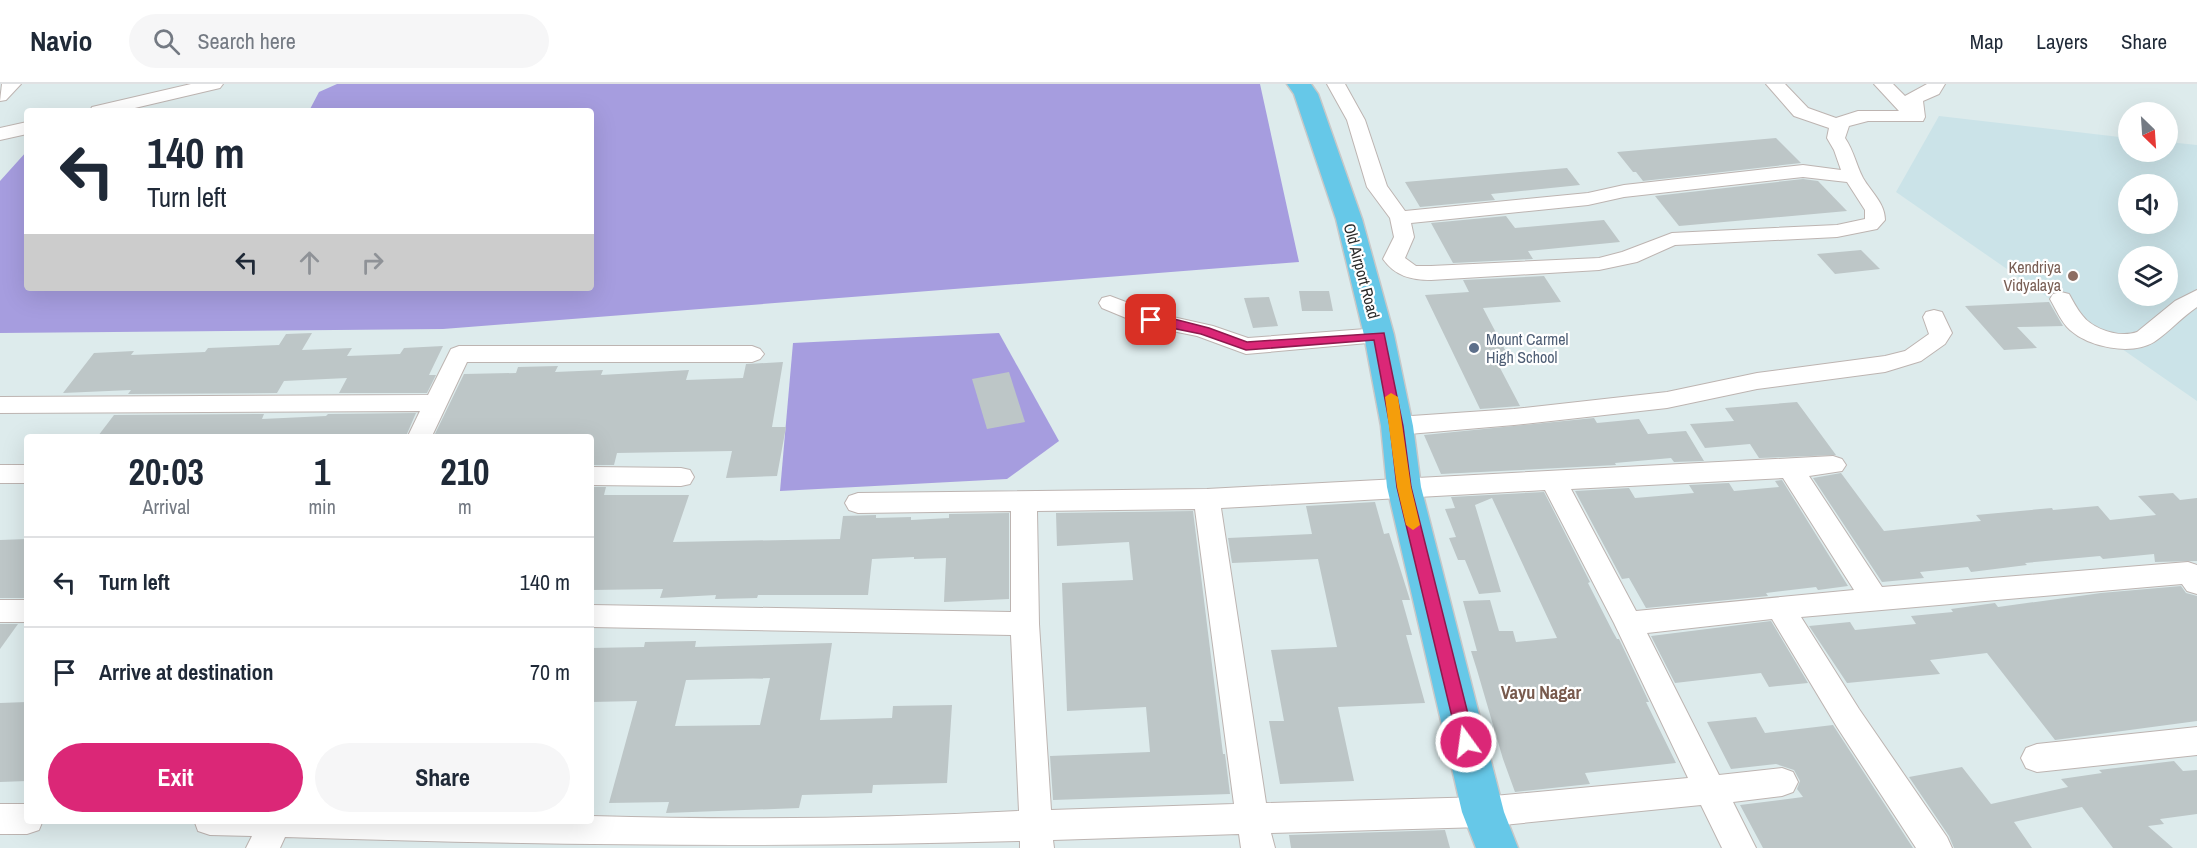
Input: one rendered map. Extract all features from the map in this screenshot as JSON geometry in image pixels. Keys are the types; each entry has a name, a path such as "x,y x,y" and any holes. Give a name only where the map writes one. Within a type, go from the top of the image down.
{"main road":[{"name":"Old Airport Road","path":"1299,84 1306,94 1349,219 1379,335 1396,426 1404,487 1483,812 1497,848"}],"street":[{"path":"0,96 12,84"},
{"path":"112,108 214,84"},
{"path":"1336,84 1356,120 1377,187 1400,218 1404,237 1394,259 1401,268 1412,273 1599,264 1629,257 1672,239 1837,231 1870,225 1875,220 1875,210 1853,177 1844,150 1836,138 1839,125 1845,120 1863,117 1916,117"},
{"path":"1775,84 1802,112 1839,125"},
{"path":"1883,84 1916,117"},
{"path":"1916,117 1913,98 1933,90 1936,84"},
{"path":"0,134 24,129"},
{"path":"1400,218 1588,199 1624,191 1803,171 1853,177"},
{"path":"2061,299 2077,324 2090,332 2121,342 2143,339 2171,313 2197,297"},
{"path":"1110,303 1151,320 1170,322 1205,331 1246,346 1379,335"},
{"path":"1396,426 1514,417 1667,400 1757,381 1885,364 1913,356 1937,339 1941,333 1934,317"},
{"path":"421,434 459,354 752,354"},
{"path":"0,405 437,403"},
{"path":"858,503 1207,499 1833,465"},
{"path":"1790,468 1875,600"},
{"path":"0,474 24,474"},
{"path":"594,476 681,477"},
{"path":"1553,480 1628,623 1739,848"},
{"path":"1207,499 1255,834"},
{"path":"1024,501 1025,624 1037,836"},
{"path":"1628,623 1780,607 2194,576"},
{"path":"1780,607 1848,718 1935,848"},
{"path":"0,611 24,611"},
{"path":"594,616 1025,624"},
{"path":"2037,758 2197,741"},
{"path":"225,824 269,836 716,842 1255,834 1782,782"},
{"path":"0,819 24,819"}],"shaded area":[{"path":"337,84 1260,84 1299,262 443,329 0,333 0,181 24,154 24,291 594,291 594,108 311,108 319,92"},
{"name":"Kendriya Vidyalaya","path":"1939,116 2118,137 2118,162 2178,162 2178,143 2197,145 2197,401 1896,192"},
{"path":"999,333 1059,441 1007,479 780,491 793,343"}],"building":[{"path":"1776,138 1801,163 1643,181 1617,152"},
{"path":"1567,168 1580,185 1491,194 1495,200 1420,207 1405,182"},
{"path":"1803,179 1818,181 1847,211 1679,226 1655,196"},
{"path":"1506,216 1515,228 1604,220 1620,242 1528,251 1533,259 1453,263 1431,223"},
{"path":"1861,250 1880,269 1835,274 1817,254"},
{"path":"1544,276 1561,302 1483,308 1513,365 1499,366 1520,406 1480,409 1425,295 1469,292 1463,280"},
{"path":"1299,291 1329,291 1333,311 1302,311"},
{"path":"1269,297 1278,326 1253,328 1244,298"},
{"path":"2049,302 2063,326 2017,327 2037,348 2004,350 1965,306"},
{"path":"312,333 302,350 352,348 347,356 400,354 404,348 443,346 429,375 436,375 427,393 339,393 347,378 284,381 277,393 128,394 131,390 63,393 94,353 134,351 131,355 205,352 208,348 279,345 286,334"},
{"path":"783,362 772,427 786,427 777,476 726,478 732,451 617,453 614,465 594,465 594,434 435,434 464,374 516,373 518,367 558,366 555,372 603,370 601,375 689,370 686,380 743,378 746,364"},
{"path":"1009,372 1025,422 987,429 972,379"},
{"path":"1797,402 1836,455 1759,458 1750,444 1705,448 1690,424 1734,421 1725,408"},
{"path":"416,413 407,434 100,434 114,415 264,414 262,419 326,416 328,414"},
{"path":"1594,418 1597,423 1639,419 1648,434 1686,431 1704,461 1674,462 1671,458 1615,463 1616,465 1441,474 1424,435"},
{"path":"1841,473 1884,531 1981,521 1976,515 2052,508 2053,510 2098,506 2110,520 2156,515 2138,496 2173,493 2180,500 2197,498 2197,561 2155,562 2154,554 2103,559 2100,556 2025,563 2027,565 1971,572 1968,567 1920,572 1924,578 1882,582 1813,478"},
{"path":"1782,480 1848,586 1818,590 1816,587 1766,593 1768,596 1646,608 1629,578 1622,579 1575,491 1629,488 1635,498 1694,493 1689,485 1729,483 1734,491 1779,487 1775,481"},
{"path":"594,487 606,487 604,495 689,495 673,542 840,539 843,516 911,517 911,520 949,518 949,514 1009,513 1009,599 944,602 946,558 914,559 914,557 872,559 868,595 758,595 757,598 715,599 716,595 660,598 663,589 594,590"},
{"path":"1544,492 1613,632 1619,639 1676,763 1585,773 1590,784 1515,792 1471,651 1477,651 1463,601 1490,600 1499,631 1513,631 1516,642 1557,638 1492,498 1475,505 1501,592 1479,594 1465,560 1458,560 1449,538 1456,537 1445,509 1455,508 1451,497"},
{"path":"1375,502 1384,534 1389,533 1410,600 1402,600 1412,635 1406,635 1425,703 1338,707 1354,781 1280,784 1269,721 1284,721 1271,650 1337,647 1318,559 1232,563 1228,538 1312,534 1306,506"},
{"path":"1193,511 1230,794 1053,800 1050,756 1150,752 1146,707 1067,711 1062,583 1133,580 1129,542 1057,546 1056,513"},
{"path":"24,539 24,598 0,598 0,540"},
{"path":"2181,586 2186,593 2197,596 2197,721 2055,740 1987,653 1930,660 1940,674 1847,683 1809,626 1850,622 1855,630 1916,624 1911,616 1953,612 1951,609 1995,603 1998,607 2101,593"},
{"path":"1771,621 1808,683 1769,687 1761,673 1675,683 1651,636"},
{"path":"0,624 18,624 0,649"},
{"path":"696,641 695,647 832,643 820,720 892,718 893,706 952,705 947,783 873,785 872,793 802,795 799,808 666,813 669,802 609,803 637,701 594,702 594,648 644,647 645,642","holes":["770,678 760,725 675,726 686,680"]},
{"path":"24,702 24,781 0,782 0,703"},
{"path":"1756,717 1765,733 1833,725 1913,848 1763,848 1740,805 1803,797 1797,789 1800,781 1794,770 1776,764 1731,769 1707,722"},
{"path":"2174,761 2183,771 2197,770 2197,814 2160,819 2164,824 2148,826 2173,848 2113,848 2082,807 2014,822 2032,848 1954,848 1949,836 1909,777 1962,767 1991,804 2068,787 2061,779 2102,773 2099,770"},
{"path":"1445,830 1450,848 1291,848 1289,835"}],"slow traffic":[{"path":"1391,397 1404,487 1413,525"}],"place":[{"name":"Kendriya Vidyalaya","path":"2073,276"},
{"name":"Mount Carmel High School","path":"1474,348"}],"district":[{"name":"Vayu Nagar","path":"1541,693"}],"route":[{"path":"1151,320 1170,322 1205,331 1246,346 1379,335 1396,426 1404,487 1466,742"}]}
